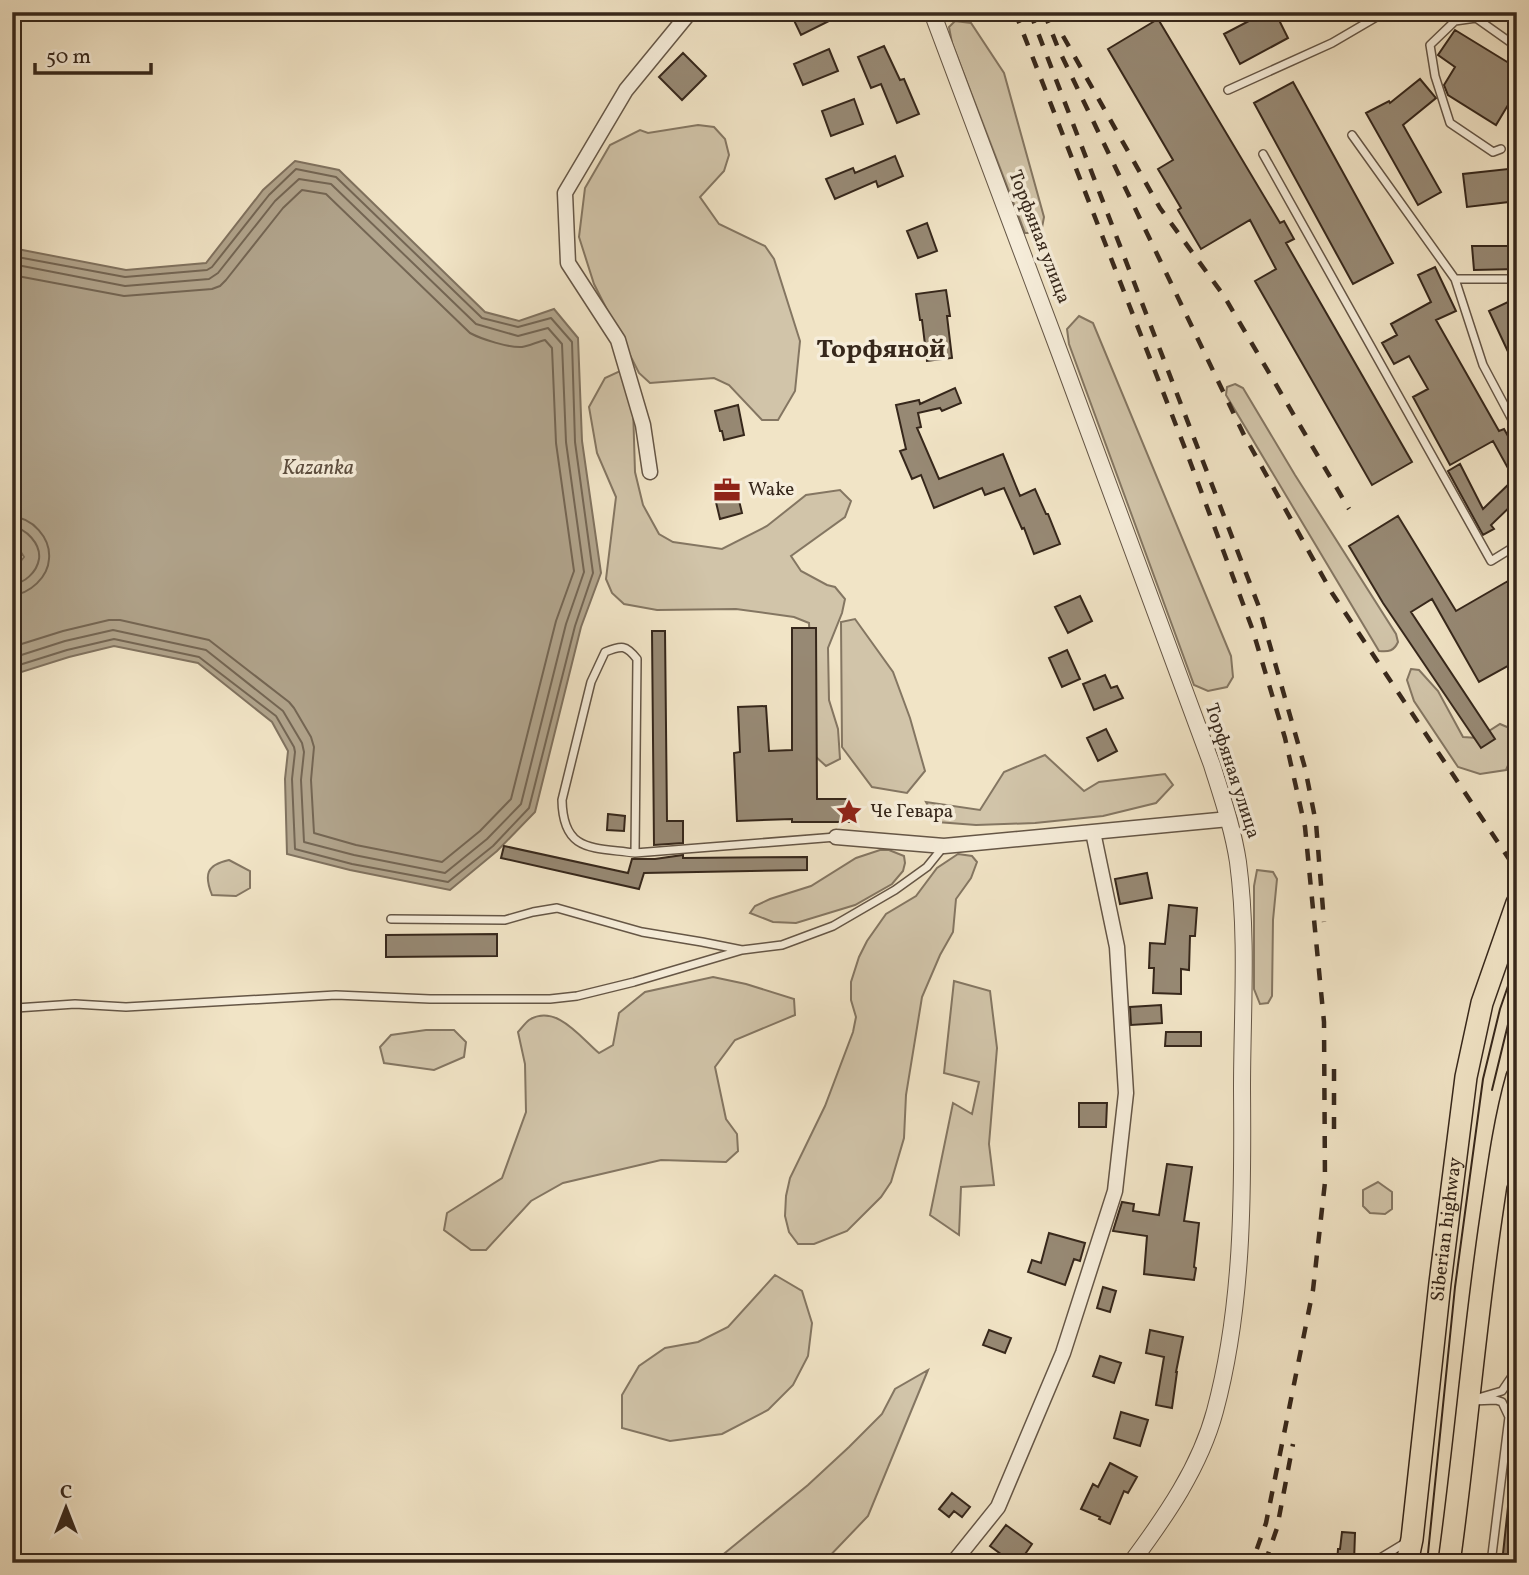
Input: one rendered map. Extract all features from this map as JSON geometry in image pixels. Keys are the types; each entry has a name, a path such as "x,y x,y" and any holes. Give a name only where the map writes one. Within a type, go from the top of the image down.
{"main road":[{"name":"Siberian highway","path":"1408,1563 1466,1077 1482,1003 1517,903"},
{"path":"1449,1563 1480,1290 1517,1077"}],"street":[{"path":"650,472 643,425 618,340 568,262 565,193 626,90 690,12"},
{"name":"Торфяная улица","path":"932,12 1212,765 1229,819 1238,860 1244,923 1243,1178 1235,1299 1227,1357 1215,1412 1187,1480 1131,1563"},
{"path":"836,837 944,846 1229,819"},
{"path":"953,1563 998,1507 1063,1353 1115,1191 1126,1093 1119,974 1117,947 1093,832"}],"lane":[{"path":"1228,90 1332,43 1385,12"},
{"path":"1501,149 1493,152 1450,123 1430,45 1455,21 1476,18 1517,47"},
{"path":"1352,135 1455,279 1483,365 1517,429"},
{"path":"1263,154 1492,561 1517,545"},
{"path":"1455,279 1517,279"},
{"path":"635,853 637,659 629,649 618,646 605,652 591,682 562,800 562,819 572,836 584,846 635,853 836,837"},
{"path":"16,1008 75,1004 126,1007 336,995 430,999 550,999 577,996 742,950 782,945 834,926 895,890 927,867 944,846"},
{"path":"391,919 505,920 557,908 642,932 742,950"},
{"path":"1504,1157 1517,1202"},
{"path":"1468,1401 1502,1391 1517,1369"},
{"path":"1468,1401 1502,1402 1509,1417 1491,1563"},
{"path":"1372,1563 1412,1539"}],"shaded area":[{"path":"955,21 971,23 1004,73 1044,217 1041,233 1025,233 952,43 949,27"},
{"path":"698,125 714,127 725,139 729,155 724,171 700,197 719,224 765,246 774,259 800,341 795,391 778,420 762,420 729,385 714,378 650,383 639,373 594,284 579,237 585,188 610,145 640,130 648,133"},
{"path":"1079,316 1093,323 1231,656 1233,677 1227,687 1208,691 1194,685 1069,344 1067,329"},
{"path":"620,371 633,407 635,472 643,505 659,534 673,542 722,549 767,526 806,495 840,490 851,501 845,517 791,556 801,571 835,587 845,599 828,648 829,700 838,729 840,759 826,766 815,756 809,623 794,617 736,609 657,610 624,604 612,593 606,579 616,497 597,453 589,407 605,378"},
{"path":"1235,384 1243,388 1396,634 1398,642 1393,649 1379,651 1226,395 1227,387"},
{"path":"855,619 893,672 910,718 925,771 907,793 872,787 842,747 841,622"},
{"path":"1411,669 1419,670 1438,691 1463,737 1478,738 1500,724 1514,730 1516,747 1506,770 1480,774 1458,767 1414,701 1407,680"},
{"path":"1045,755 1084,791 1099,782 1165,774 1173,785 1156,803 1103,816 1035,823 976,825 937,822 926,802 980,810 1004,772"},
{"path":"880,850 889,850 904,856 903,871 892,884 855,905 796,923 773,922 750,913 755,906 811,886 856,858"},
{"path":"958,854 972,856 977,862 971,878 956,899 953,932 922,997 906,1095 904,1138 891,1182 881,1197 847,1231 814,1244 798,1244 789,1232 785,1216 786,1196 790,1178 825,1106 853,1032 856,1017 851,1000 851,982 859,957 886,914 916,896 937,868"},
{"path":"229,860 250,871 250,888 236,896 212,895 208,882 209,872 221,862"},
{"path":"1257,870 1273,872 1277,879 1273,920 1272,996 1268,1003 1260,1004 1254,989 1254,886"},
{"path":"713,977 794,999 795,1015 735,1040 715,1067 726,1119 737,1134 738,1151 726,1162 661,1160 563,1183 531,1201 486,1250 471,1250 444,1230 447,1213 502,1178 526,1112 525,1064 518,1032 528,1021 539,1016 558,1019 576,1031 599,1053 613,1045 619,1013 645,992"},
{"path":"954,981 990,991 997,1048 989,1144 994,1185 961,1187 959,1235 930,1215 953,1103 972,1114 979,1082 944,1073"},
{"path":"426,1030 454,1030 466,1042 464,1057 434,1070 384,1063 380,1047 391,1035"},
{"path":"1378,1182 1392,1192 1392,1209 1385,1214 1370,1213 1363,1206 1363,1190"},
{"path":"775,1275 802,1291 812,1323 808,1356 793,1385 768,1410 722,1434 670,1441 622,1428 622,1395 639,1366 665,1348 698,1342 728,1327"},
{"path":"928,1370 868,1516 823,1563 723,1563 720,1557 808,1485 882,1414 895,1389"}],"water":[{"name":"Kazanka","path":"295,161 339,170 485,312 519,321 554,309 578,338 582,441 601,573 581,627 535,812 497,851 450,890 287,854 285,779 288,751 272,722 198,663 114,646 18,673 12,680 12,572 24,557 12,538 12,248 126,270 206,263 263,190"}],"building":[{"path":"790,12 847,12 801,35"},
{"path":"1266,12 1275,12 1288,38 1240,64 1224,34"},
{"path":"1158,19 1280,223 1284,221 1294,239 1286,243 1412,462 1372,485 1255,281 1276,269 1250,220 1201,249 1158,169 1173,160 1108,49"},
{"path":"1455,30 1517,68 1517,110 1508,105 1496,125 1448,95 1444,85 1455,67 1438,55"},
{"path":"884,46 900,80 904,79 919,114 897,123 881,84 871,88 858,57"},
{"path":"829,49 838,71 803,85 794,64"},
{"path":"683,53 706,76 682,100 659,77"},
{"path":"1420,79 1436,98 1403,125 1441,192 1418,205 1366,113 1389,101 1390,103"},
{"path":"1293,82 1393,263 1353,284 1254,103"},
{"path":"854,99 863,124 831,136 822,111"},
{"path":"895,156 903,176 878,187 876,181 835,199 826,179 853,168 855,173"},
{"path":"1517,168 1517,201 1467,207 1463,174"},
{"path":"927,223 937,251 918,258 907,231"},
{"path":"1472,246 1517,246 1517,269 1474,270"},
{"path":"1435,267 1456,311 1436,320 1499,431 1504,429 1517,452 1517,500 1491,525 1494,529 1483,535 1448,471 1460,464 1483,509 1514,479 1493,441 1450,465 1413,397 1428,389 1409,356 1394,364 1382,343 1397,335 1391,324 1431,302 1418,275"},
{"path":"946,290 952,358 927,361 916,294"},
{"path":"1512,300 1517,311 1517,371 1489,311"},
{"path":"955,388 961,403 942,411 940,408 918,413 921,427 917,428 939,479 1003,454 1020,496 1035,489 1060,544 1034,554 1004,488 985,495 982,488 934,508 921,475 912,479 900,451 906,449 896,405 919,400 920,404"},
{"path":"738,405 744,435 724,440 715,411"},
{"path":"735,484 742,513 720,519 715,488"},
{"path":"1398,516 1456,611 1508,581 1517,596 1517,661 1479,682 1432,599 1411,612 1495,739 1481,748 1383,603 1349,546"},
{"path":"1080,596 1092,621 1068,633 1055,607"},
{"path":"792,628 816,628 817,799 849,799 849,822 792,822 792,819 737,821 734,753 740,752 738,707 766,706 769,751 792,750"},
{"path":"652,631 665,631 667,821 683,821 683,843 654,845"},
{"path":"1067,650 1080,679 1062,687 1049,658"},
{"path":"1105,675 1111,688 1117,686 1123,698 1094,710 1083,684"},
{"path":"1106,729 1117,751 1098,761 1087,738"},
{"path":"608,814 625,816 624,831 607,830"},
{"path":"504,846 628,873 632,859 683,855 683,858 807,857 807,870 644,873 639,889 501,858"},
{"path":"1147,873 1152,898 1120,904 1115,879"},
{"path":"1169,905 1197,908 1195,936 1190,936 1189,970 1181,969 1181,994 1153,993 1154,968 1149,968 1150,943 1165,944"},
{"path":"497,934 497,956 386,957 386,935"},
{"path":"1161,1005 1162,1023 1131,1025 1130,1007"},
{"path":"1166,1032 1201,1032 1201,1046 1165,1046"},
{"path":"1079,1103 1107,1103 1106,1127 1079,1127"},
{"path":"1167,1164 1192,1167 1184,1221 1199,1223 1194,1280 1144,1274 1147,1236 1113,1231 1122,1202 1134,1204 1133,1211 1159,1215"},
{"path":"1049,1233 1085,1243 1080,1261 1074,1259 1065,1285 1028,1272 1032,1260 1041,1263"},
{"path":"1103,1287 1116,1291 1110,1312 1097,1308"},
{"path":"989,1330 1011,1338 1005,1353 983,1345"},
{"path":"1150,1330 1183,1337 1172,1408 1156,1405 1164,1357 1146,1353"},
{"path":"1100,1356 1121,1363 1114,1383 1093,1376"},
{"path":"1121,1412 1148,1420 1140,1446 1114,1438"},
{"path":"1110,1463 1137,1477 1128,1493 1124,1491 1110,1524 1081,1509 1093,1484 1098,1487"},
{"path":"952,1493 970,1507 962,1517 954,1511 949,1517 939,1509"},
{"path":"1508,1507 1517,1507 1517,1563 1502,1563"},
{"path":"1006,1525 1032,1544 1019,1563 1013,1563 990,1546"},
{"path":"1342,1532 1355,1533 1354,1563 1337,1563"}],"tram line":[{"path":"1427,1563 1455,1287 1483,1079 1500,1009 1517,960"},
{"path":"1492,1090 1517,994"}],"railway":[{"path":"1015,12 1252,628 1285,738 1305,827 1324,1022 1325,1182 1313,1290 1266,1523 1252,1563"},
{"path":"1030,12 1259,607 1305,768 1316,823 1324,922"},
{"path":"1044,12 1058,48 1244,435 1332,593 1517,871"},
{"path":"1063,36 1160,208 1224,296 1349,509"},
{"path":"1334,1069 1334,1132"},
{"path":"1265,1563 1277,1528 1293,1444"}],"place":[{"name":"Wake","path":"727,490"},
{"name":"Че Гевара","path":"849,812"}],"district":[{"name":"Торфяной","path":"881,350"}]}
